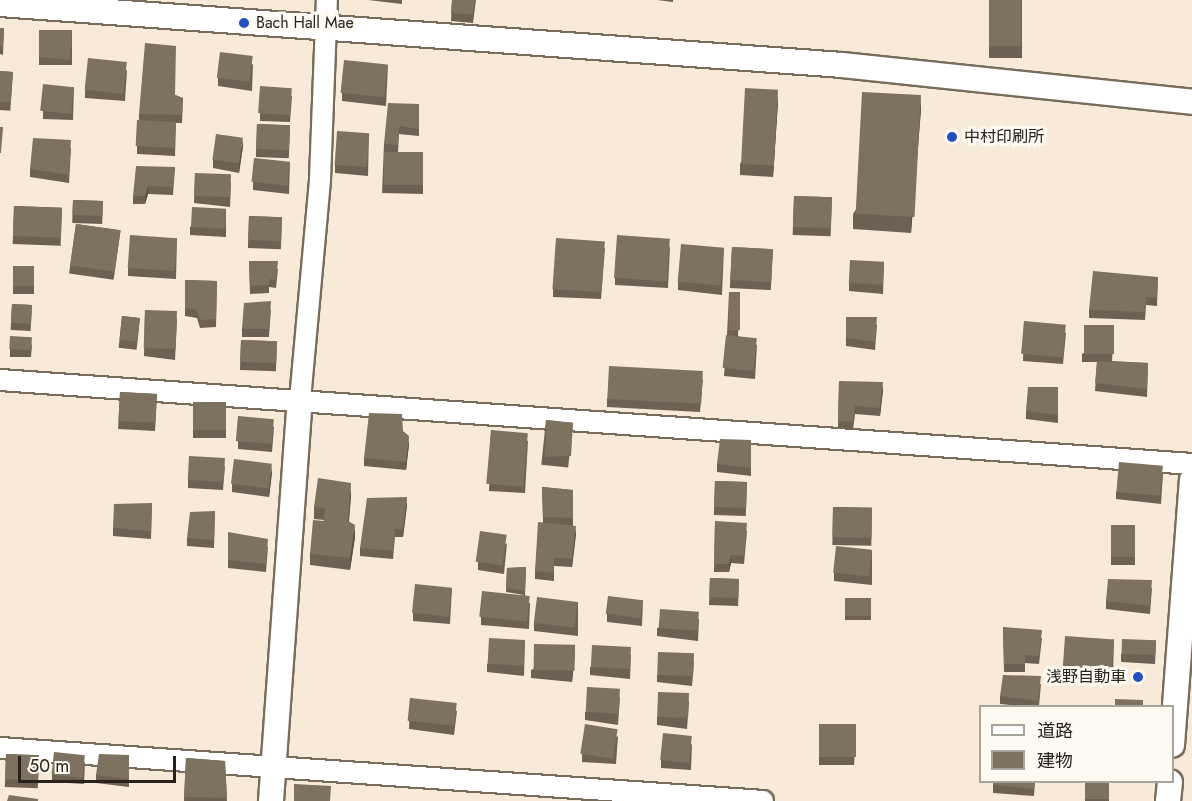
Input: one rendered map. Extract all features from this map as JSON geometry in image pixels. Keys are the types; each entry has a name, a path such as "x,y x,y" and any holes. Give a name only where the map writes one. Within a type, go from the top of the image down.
{"street":[{"path":"271,801 300,400 320,179 324,27 327,0"},
{"path":"0,4 842,65 1192,102"},
{"path":"0,380 1192,464"},
{"path":"1174,731 1192,480"},
{"path":"0,748 764,801"},
{"path":"1168,801 1170,783"}],"building":[{"path":"452,0 475,0 473,15 451,13"},
{"path":"989,0 1021,0 1021,46 989,46"},
{"path":"0,28 4,28 3,47 0,46"},
{"path":"39,30 72,30 70,60 39,57"},
{"path":"145,43 176,46 175,95 183,98 182,115 139,114"},
{"path":"220,52 253,56 250,82 217,78"},
{"path":"88,58 127,62 123,94 85,90"},
{"path":"344,60 388,65 384,97 341,93"},
{"path":"0,71 13,72 11,103 0,102"},
{"path":"43,84 74,87 71,114 40,111"},
{"path":"260,86 292,88 290,115 258,113"},
{"path":"745,88 778,90 774,166 741,164"},
{"path":"862,92 921,95 915,217 856,214"},
{"path":"388,103 419,104 419,129 399,126 398,145 384,144"},
{"path":"137,120 176,122 175,148 136,146"},
{"path":"257,124 290,125 289,150 256,149"},
{"path":"0,127 3,127 1,153 0,153"},
{"path":"337,131 369,133 367,167 335,165"},
{"path":"216,134 243,138 239,164 212,160"},
{"path":"33,138 71,140 69,175 30,169"},
{"path":"384,152 423,152 423,185 384,185"},
{"path":"254,158 290,162 287,186 251,182"},
{"path":"136,166 175,167 173,187 148,186 145,196 133,196"},
{"path":"195,173 231,174 230,197 194,196"},
{"path":"794,196 832,197 831,228 793,227"},
{"path":"73,200 103,201 102,216 72,215"},
{"path":"14,206 62,208 61,238 13,236"},
{"path":"192,207 226,209 225,229 191,227"},
{"path":"249,216 282,217 281,241 248,240"},
{"path":"76,224 121,230 115,272 70,266"},
{"path":"130,235 177,238 175,271 128,268"},
{"path":"617,235 670,239 667,282 614,278"},
{"path":"556,238 605,241 601,292 552,289"},
{"path":"681,244 724,248 721,286 678,282"},
{"path":"732,247 773,249 771,282 730,280"},
{"path":"850,260 884,262 883,285 849,283"},
{"path":"249,261 278,261 276,280 269,279 269,285 250,286"},
{"path":"13,266 34,266 34,286 13,286"},
{"path":"1093,271 1158,277 1157,298 1146,297 1145,312 1089,310"},
{"path":"185,280 217,281 216,319 200,320 197,310 185,308"},
{"path":"729,292 740,292 740,330 729,330"},
{"path":"271,301 269,329 242,329 244,303"},
{"path":"12,304 32,305 31,324 11,323"},
{"path":"145,310 177,311 176,349 144,348"},
{"path":"122,316 140,318 137,342 119,340"},
{"path":"846,317 877,317 875,342 846,338"},
{"path":"1024,321 1066,325 1063,358 1021,354"},
{"path":"1084,325 1114,325 1114,354 1084,354"},
{"path":"726,335 757,338 753,371 723,368"},
{"path":"10,336 32,337 31,350 9,349"},
{"path":"241,340 277,341 276,363 240,362"},
{"path":"1097,361 1148,363 1147,389 1095,383"},
{"path":"609,366 703,371 701,404 607,399"},
{"path":"839,381 883,382 880,408 855,406 853,422 838,421"},
{"path":"1028,387 1058,387 1058,415 1026,411"},
{"path":"120,392 157,394 155,423 118,421"},
{"path":"193,402 226,402 226,430 193,430"},
{"path":"369,413 402,414 403,431 409,436 406,462 364,458"},
{"path":"238,416 274,419 272,444 236,441"},
{"path":"546,420 573,423 571,456 545,457"},
{"path":"491,430 528,433 523,487 486,484"},
{"path":"720,439 751,440 751,468 717,464"},
{"path":"189,456 225,458 224,482 188,480"},
{"path":"234,459 272,464 269,488 231,484"},
{"path":"1119,462 1163,466 1160,496 1116,492"},
{"path":"318,478 351,483 348,521 355,525 350,558 310,554 313,520 324,521 325,508 314,507"},
{"path":"715,481 747,482 746,508 714,507"},
{"path":"542,487 573,490 573,518 543,517"},
{"path":"407,497 403,529 395,529 393,551 360,548 367,498"},
{"path":"152,503 151,531 113,528 114,504"},
{"path":"833,507 872,508 871,538 832,537"},
{"path":"215,511 214,540 187,538 190,512"},
{"path":"715,521 747,523 744,556 731,555 729,564 714,564"},
{"path":"538,522 576,526 572,559 554,558 554,573 535,571"},
{"path":"1111,525 1135,525 1135,557 1111,557"},
{"path":"480,531 507,535 502,565 476,562"},
{"path":"228,532 268,539 266,564 228,560"},
{"path":"836,546 872,550 869,577 833,573"},
{"path":"526,567 525,591 506,588 507,568"},
{"path":"710,578 739,579 738,598 709,597"},
{"path":"1108,579 1152,580 1150,606 1106,601"},
{"path":"415,584 452,588 449,617 412,613"},
{"path":"482,591 530,596 527,622 479,617"},
{"path":"608,596 643,600 641,618 606,614"},
{"path":"537,597 578,602 575,628 534,623"},
{"path":"845,598 871,598 871,616 845,616"},
{"path":"660,609 699,612 698,631 659,628"},
{"path":"1003,627 1042,630 1039,656 1025,655 1025,664 1004,664"},
{"path":"1065,636 1114,639 1112,670 1063,667"},
{"path":"489,638 525,640 524,666 488,664"},
{"path":"1122,639 1156,640 1155,655 1121,654"},
{"path":"534,644 575,645 575,671 534,670"},
{"path":"592,645 631,647 630,669 591,667"},
{"path":"658,652 694,653 693,676 657,675"},
{"path":"1003,675 1041,676 1038,701 1000,696"},
{"path":"587,687 620,689 619,714 586,712"},
{"path":"658,692 689,693 688,718 657,717"},
{"path":"410,698 457,703 454,726 408,721"},
{"path":"1115,699 1143,700 1143,705 1115,705"},
{"path":"585,724 618,729 613,759 580,754"},
{"path":"819,724 856,724 856,757 819,757"},
{"path":"663,733 692,736 689,763 660,760"},
{"path":"54,752 85,755 82,778 52,775"},
{"path":"6,754 39,755 38,780 5,779"},
{"path":"99,754 129,755 129,779 96,775"},
{"path":"186,758 225,761 227,798 184,797"},
{"path":"993,783 1034,783 1034,789 993,785"},
{"path":"1085,783 1109,783 1109,799 1085,799"},
{"path":"294,784 331,786 330,801 294,801"},
{"path":"9,795 38,799 38,801 7,801"}],"place":[{"name":"Bach Hall Mae","path":"244,23"},
{"name":"中村印刷所","path":"952,137"},
{"name":"浅野自動車","path":"1138,677"}]}
